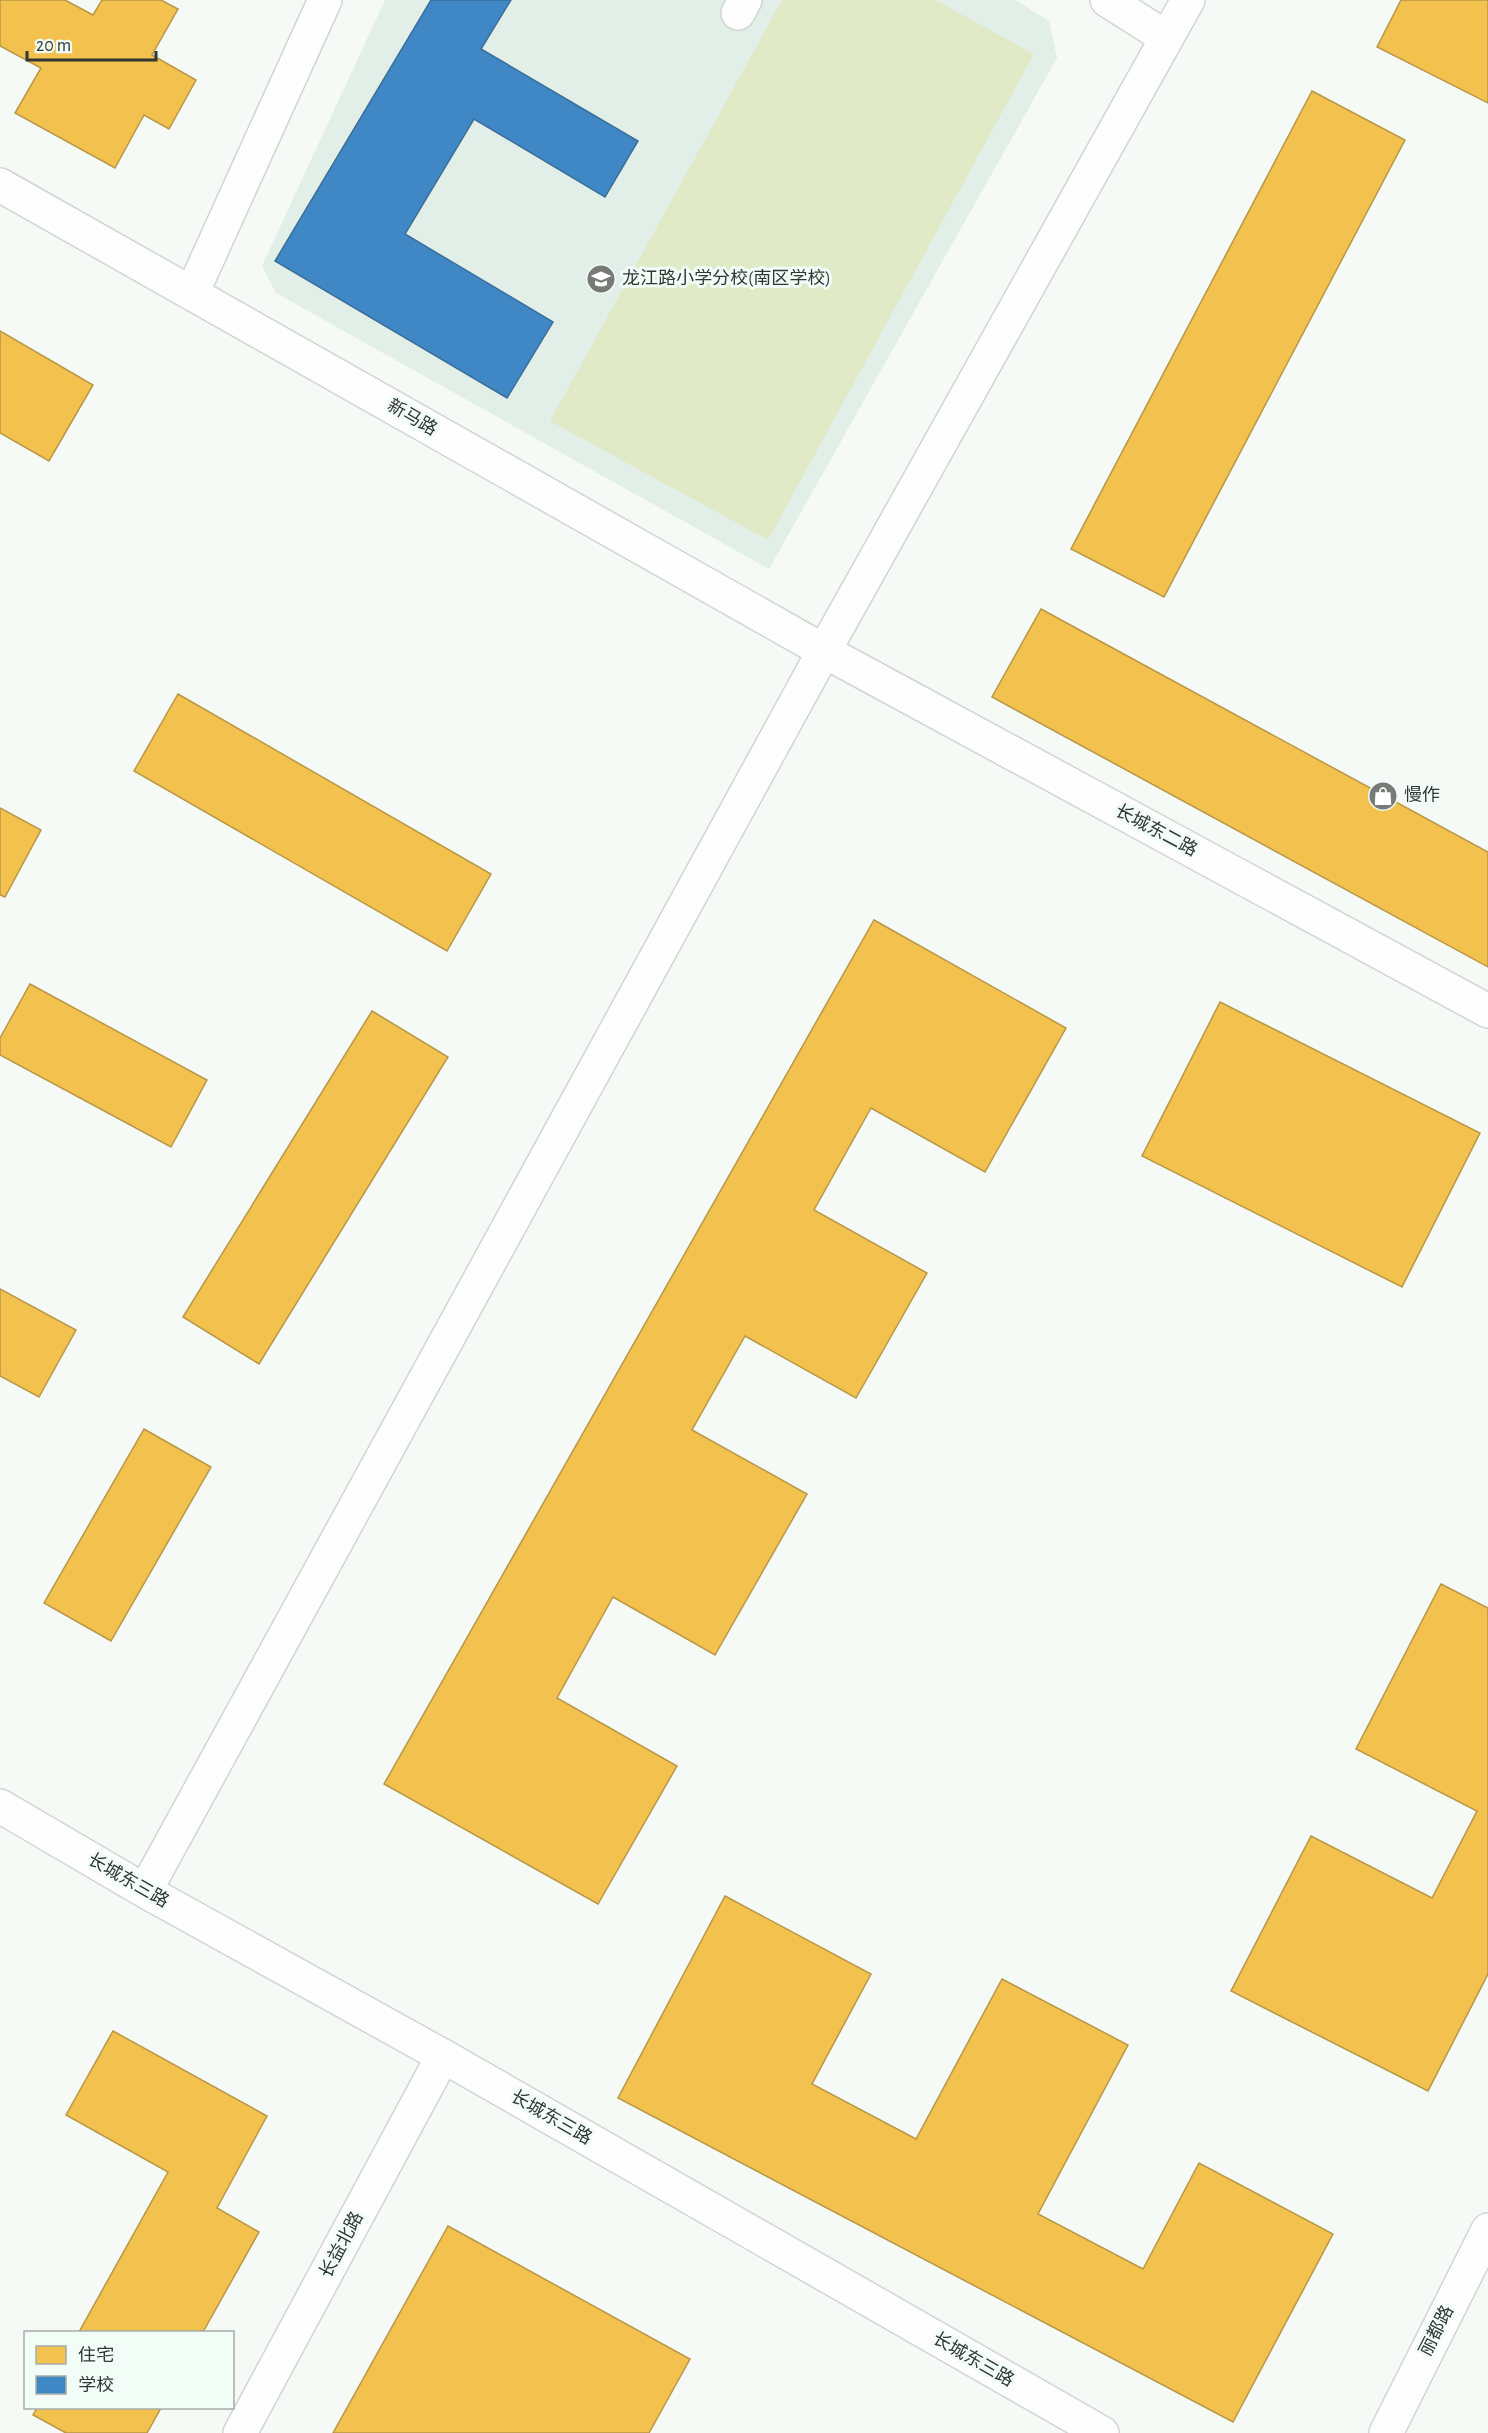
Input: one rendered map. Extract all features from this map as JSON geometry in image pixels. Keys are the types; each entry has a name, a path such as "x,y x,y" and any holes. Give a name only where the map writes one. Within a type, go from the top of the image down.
{"street":[{"path":"192,293 325,0"},
{"path":"1107,0 1167,38"},
{"path":"145,1891 824,651 1188,0"},
{"name":"新马路","path":"0,185 824,651"},
{"name":"长城东二路","path":"824,651 1488,1011"},
{"name":"长城东三路","path":"0,1806 145,1891 443,2056 1102,2433"},
{"name":"长益北路","path":"240,2433 443,2056"},
{"name":"丽都路","path":"1386,2433 1484,2246"}],"shaded area":[{"name":"龙江路小学分校(南区学校)","path":"385,0 1015,0 1049,21 1057,58 769,569 276,293 262,266"}],"green space":[{"path":"782,0 935,0 1034,54 768,540 550,421"}],"building: 住宅":[{"path":"0,0 65,0 93,15 102,0 161,0 178,9 152,55 196,80 169,129 144,115 115,168 15,113 41,68 0,46"},
{"path":"1401,0 1488,0 1488,103 1377,47"},
{"path":"1312,91 1405,140 1164,597 1071,549"},
{"path":"0,331 93,385 49,461 0,433"},
{"path":"1041,609 1488,852 1488,967 992,697"},
{"path":"178,694 491,874 447,951 134,771"},
{"path":"0,808 41,830 5,897 0,895"},
{"path":"874,920 1066,1028 985,1172 871,1108 814,1210 927,1273 856,1398 745,1336 692,1430 807,1494 715,1655 613,1597 557,1698 677,1766 598,1904 384,1784"},
{"path":"30,984 207,1080 171,1147 0,1055 0,1038"},
{"path":"1220,1002 1480,1133 1402,1287 1142,1156"},
{"path":"372,1011 448,1057 259,1364 183,1317"},
{"path":"0,1289 76,1330 39,1397 0,1376"},
{"path":"144,1429 211,1467 111,1641 44,1603"},
{"path":"1441,1584 1488,1608 1488,1974 1428,2091 1231,1991 1311,1836 1432,1898 1477,1811 1356,1749"},
{"path":"725,1896 871,1974 812,2084 916,2139 1002,1979 1128,2045 1038,2214 1143,2269 1199,2163 1333,2234 1233,2422 618,2098"},
{"path":"113,2031 267,2116 217,2208 259,2232 204,2331 80,2331 168,2172 66,2115"},
{"path":"448,2226 690,2359 649,2433 333,2433"},
{"path":"36,2409 160,2409 147,2433 66,2433 33,2415"}],"building: 学校":[{"path":"431,0 511,0 481,49 638,141 605,197 474,119 405,234 553,322 507,398 275,261"}],"place":[{"name":"龙江路小学分校(南区学校)","path":"601,279"},
{"name":"慢作","path":"1383,796"}]}
